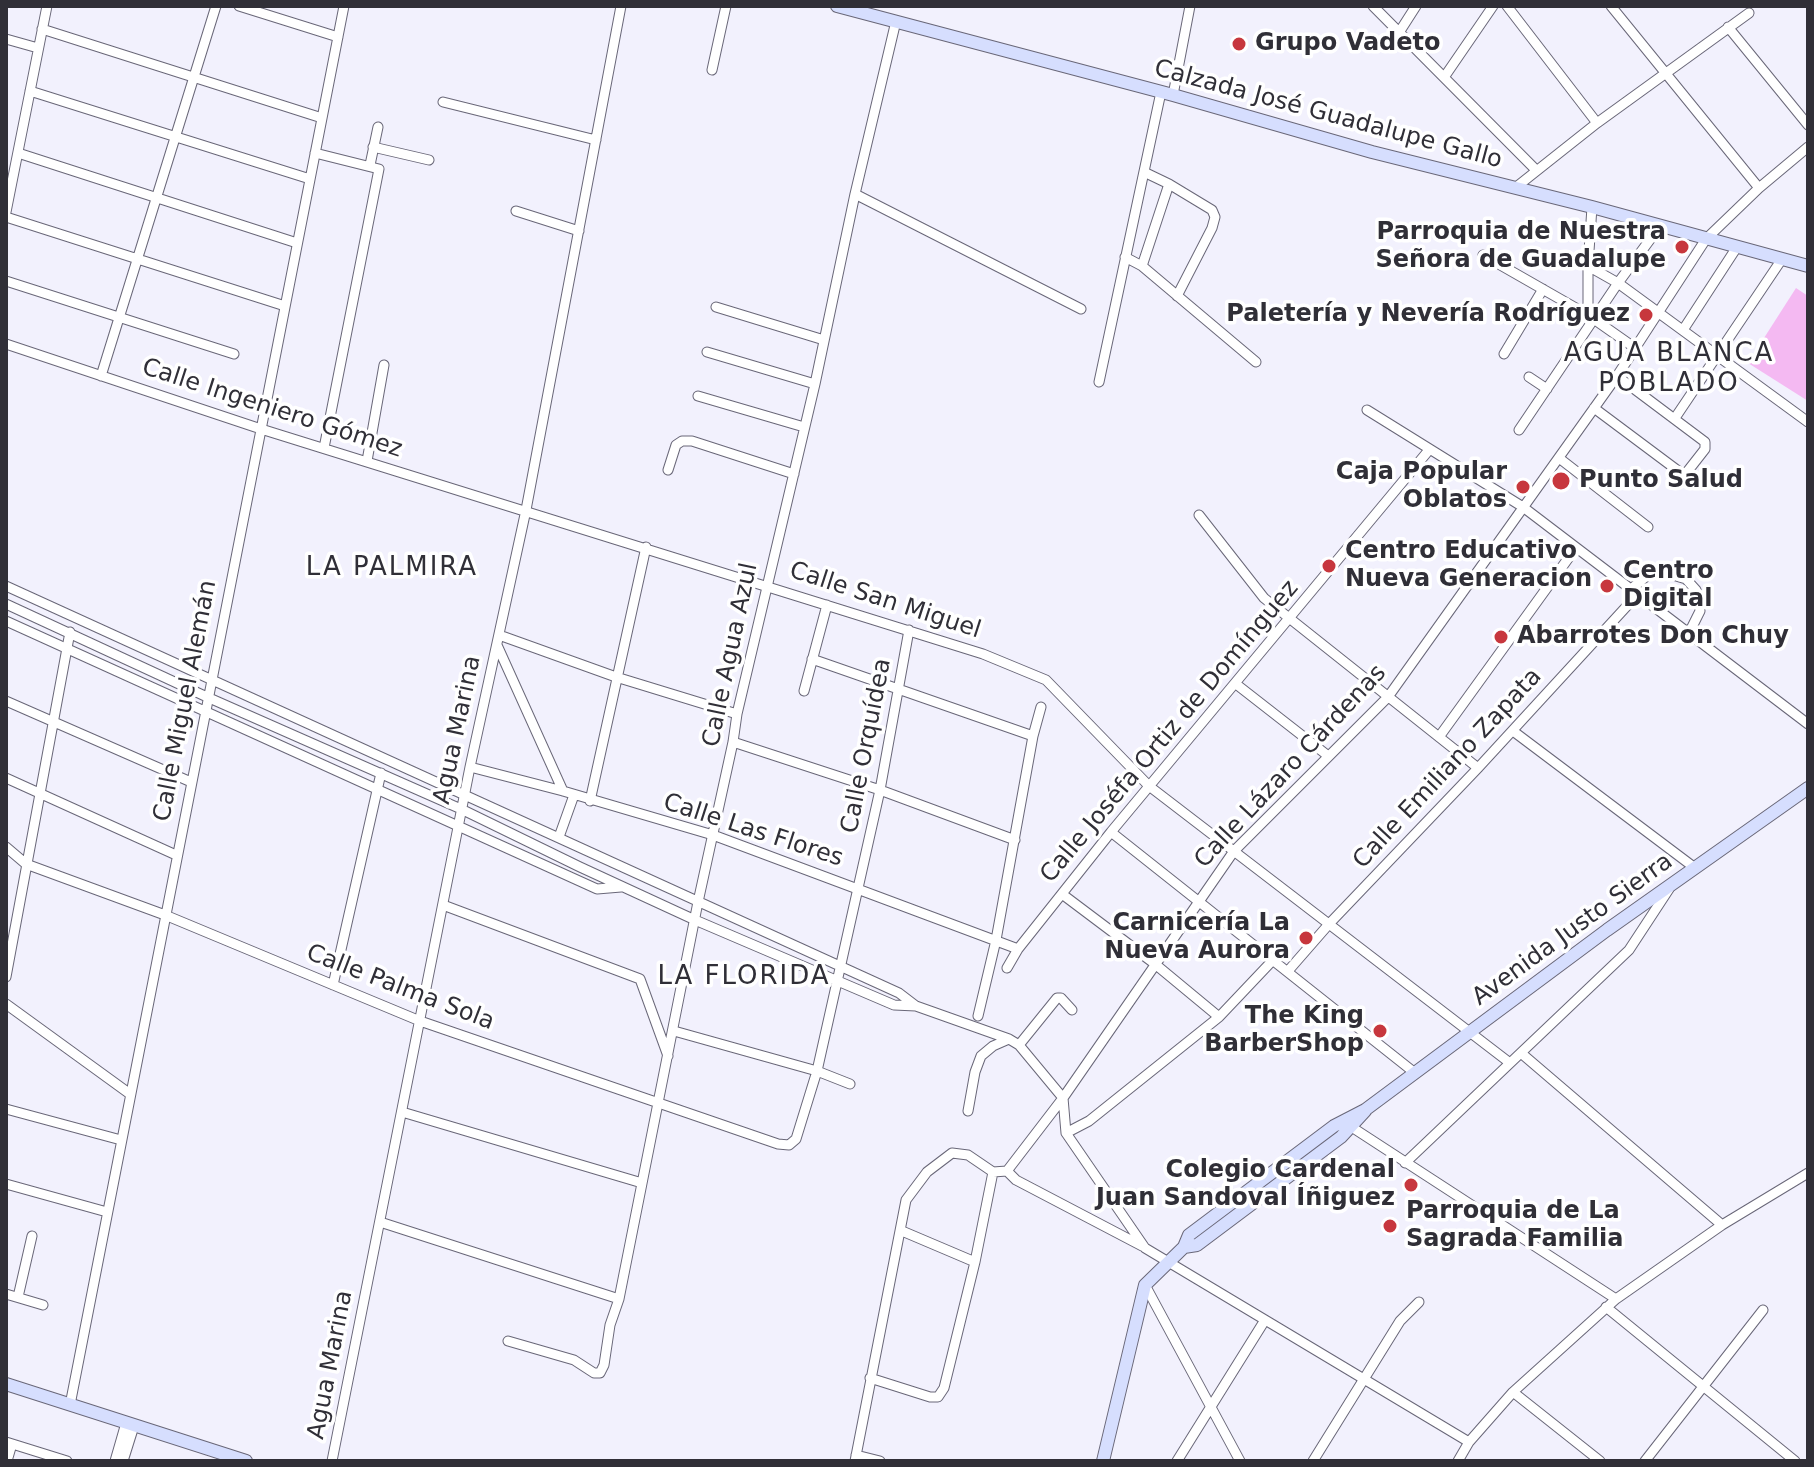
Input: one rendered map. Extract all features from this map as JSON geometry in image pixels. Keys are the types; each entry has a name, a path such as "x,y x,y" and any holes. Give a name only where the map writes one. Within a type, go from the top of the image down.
{"street":[{"path":"47,6 6,214 285,306"},
{"path":"101,376 216,6"},
{"path":"239,6 338,37"},
{"name":"Calle Miguel Alemán","path":"70,1405 344,6"},
{"name":"Agua Marina","path":"332,1461 464,794 526,510 621,6"},
{"path":"712,70 726,6"},
{"name":"Calzada José Guadalupe Gallo","path":"837,6 873,10 896,21 1372,152 1592,207 1808,266"},
{"path":"1099,382 1144,172 1190,6"},
{"path":"1373,6 1536,170"},
{"path":"1400,31 1416,6"},
{"path":"1445,76 1493,6"},
{"path":"1507,6 1597,123"},
{"path":"1611,6 1759,188"},
{"path":"1515,188 1597,123 1749,13"},
{"name":"Calle Agua Azul","path":"508,1341 574,1360 594,1373 600,1373 604,1365 737,714 896,21"},
{"path":"1728,27 1808,125"},
{"path":"42,29 322,118"},
{"path":"6,39 38,48"},
{"path":"30,91 310,179"},
{"path":"443,102 596,140"},
{"path":"370,165 378,127"},
{"path":"373,147 429,160"},
{"name":"Calle Lázaro Cárdenas","path":"1007,1171 1063,1098 1234,851 1388,697 1617,376 1706,239 1808,147"},
{"path":"18,153 297,243"},
{"path":"315,153 379,169 324,448"},
{"path":"1144,172 1212,210 1215,217 1177,296"},
{"path":"1142,266 1169,184"},
{"path":"855,194 1081,309"},
{"path":"1591,317 1588,266 1592,207"},
{"path":"516,211 579,231"},
{"path":"1519,430 1591,317 1660,226"},
{"path":"1683,330 1737,247"},
{"path":"1483,255 1591,317 1635,348"},
{"path":"1125,257 1142,266 1256,362"},
{"path":"1675,418 1782,259"},
{"path":"1588,266 1618,283 1715,357 1808,422"},
{"path":"6,281 234,354"},
{"path":"1504,354 1543,289"},
{"path":"716,307 824,340"},
{"name":"Calle Ingeniero Gómez","path":"6,344 261,429 526,510"},
{"path":"707,352 815,384"},
{"path":"367,461 384,365"},
{"path":"1594,408 1684,474 1706,445 1617,376"},
{"path":"1529,377 1547,389"},
{"path":"698,396 804,427"},
{"path":"1367,410 1523,507 1808,724"},
{"path":"668,470 676,445 682,441 692,441 794,474"},
{"name":"Calle Joséfa Ortiz de Domínguez","path":"1007,968 1018,949 1111,832 1429,450"},
{"path":"1559,458 1648,527"},
{"name":"Calle San Miguel","path":"526,510 1005,661 1046,680 1149,786"},
{"path":"1199,515 1264,598 1478,768"},
{"path":"590,801 646,547"},
{"path":"1439,737 1575,549"},
{"path":"1634,592 1649,574 1663,572 1686,579 1696,590 1700,611 1689,633"},
{"path":"6,586 899,993 916,1006"},
{"name":"Calle Emiliano Zapata","path":"1288,971 1513,731 1634,592"},
{"path":"6,604 461,809 695,920 894,1005 916,1006 1009,1039 1019,1045 1063,1098 1066,1133 1145,1248"},
{"path":"804,691 827,605"},
{"path":"6,621 597,889 624,887"},
{"name":"Calle Orquídea","path":"789,1145 796,1139 817,1071 880,790 909,630"},
{"path":"6,977 70,632"},
{"path":"498,640 737,714"},
{"path":"498,640 563,791"},
{"path":"812,659 1033,736"},
{"path":"1236,684 1327,755"},
{"path":"6,701 191,782"},
{"path":"978,1016 996,940 1041,707"},
{"path":"1513,731 1695,868"},
{"path":"733,742 880,790 1015,840"},
{"name":"Calle Las Flores","path":"470,767 713,835 1018,949"},
{"path":"333,985 381,773"},
{"path":"6,778 176,855"},
{"path":"1149,786 1510,1063"},
{"name":"Avenida Justo Sierra","path":"1145,1285 1184,1247 1189,1235 1293,1165 1607,930 1808,788"},
{"path":"559,837 574,795"},
{"path":"1111,832 1415,1073"},
{"name":"Calle Palma Sola","path":"6,847 26,864 165,915 420,1021 778,1144 789,1145"},
{"path":"1405,1163 1629,950 1671,886"},
{"path":"1062,894 1219,1017"},
{"path":"443,905 640,979 669,1056"},
{"path":"1066,1133 1089,1121 1219,1017 1273,960"},
{"path":"1019,1045 1057,998 1061,998 1072,1010"},
{"path":"6,1004 130,1094"},
{"path":"674,1031 817,1071 850,1084"},
{"path":"968,1111 981,1056 1009,1039"},
{"path":"1521,1053 1722,1225"},
{"path":"6,1109 121,1140"},
{"path":"402,1112 642,1183"},
{"path":"1347,1124 1616,1299"},
{"path":"880,1461 855,1458 906,1200 927,1172 952,1153 968,1155 993,1172 1007,1171 1016,1180 1145,1248 1469,1442"},
{"path":"870,1378 930,1397 938,1397 944,1388 993,1172"},
{"path":"1458,1461 1469,1442 1513,1392 1606,1307 1722,1225 1808,1173"},
{"path":"6,1184 107,1212"},
{"path":"380,1222 619,1299"},
{"path":"902,1231 975,1262"},
{"path":"18,1297 32,1236"},
{"path":"1145,1285 1240,1461"},
{"path":"1103,1461 1145,1285"},
{"path":"6,1294 43,1305"},
{"path":"1313,1461 1400,1321 1419,1302"},
{"path":"1606,1307 1795,1461"},
{"path":"1645,1461 1763,1310"},
{"path":"1177,1461 1265,1320"},
{"path":"6,1384 246,1461"},
{"path":"1513,1392 1600,1461"},
{"path":"115,1461 130,1424"},
{"path":"123,1461 130,1424"},
{"path":"7,1461 9,1443 67,1461"}],"shaded area":[{"path":"1796,288 1808,296 1808,401 1748,363"}],"place":[{"name":"Grupo Vadeto","path":"1239,44"},
{"name":"Parroquia de Nuestra Señora de Guadalupe","path":"1682,247"},
{"name":"Paletería y Nevería Rodríguez","path":"1646,315"},
{"name":"Punto Salud","path":"1561,481"},
{"name":"Caja Popular Oblatos","path":"1523,487"},
{"name":"Centro Educativo Nueva Generacion","path":"1329,566"},
{"name":"Centro Digital","path":"1607,586"},
{"name":"Abarrotes Don Chuy","path":"1501,637"},
{"name":"Carnicería La Nueva Aurora","path":"1306,938"},
{"name":"The King BarberShop","path":"1380,1031"},
{"name":"Colegio Cardenal Juan Sandoval Íñiguez","path":"1411,1185"},
{"name":"Parroquia de La Sagrada Familia","path":"1390,1226"}],"district":[{"name":"AGUA BLANCA POBLADO","path":"1669,369"},
{"name":"LA PALMIRA","path":"392,568"},
{"name":"LA FLORIDA","path":"744,977"}]}
